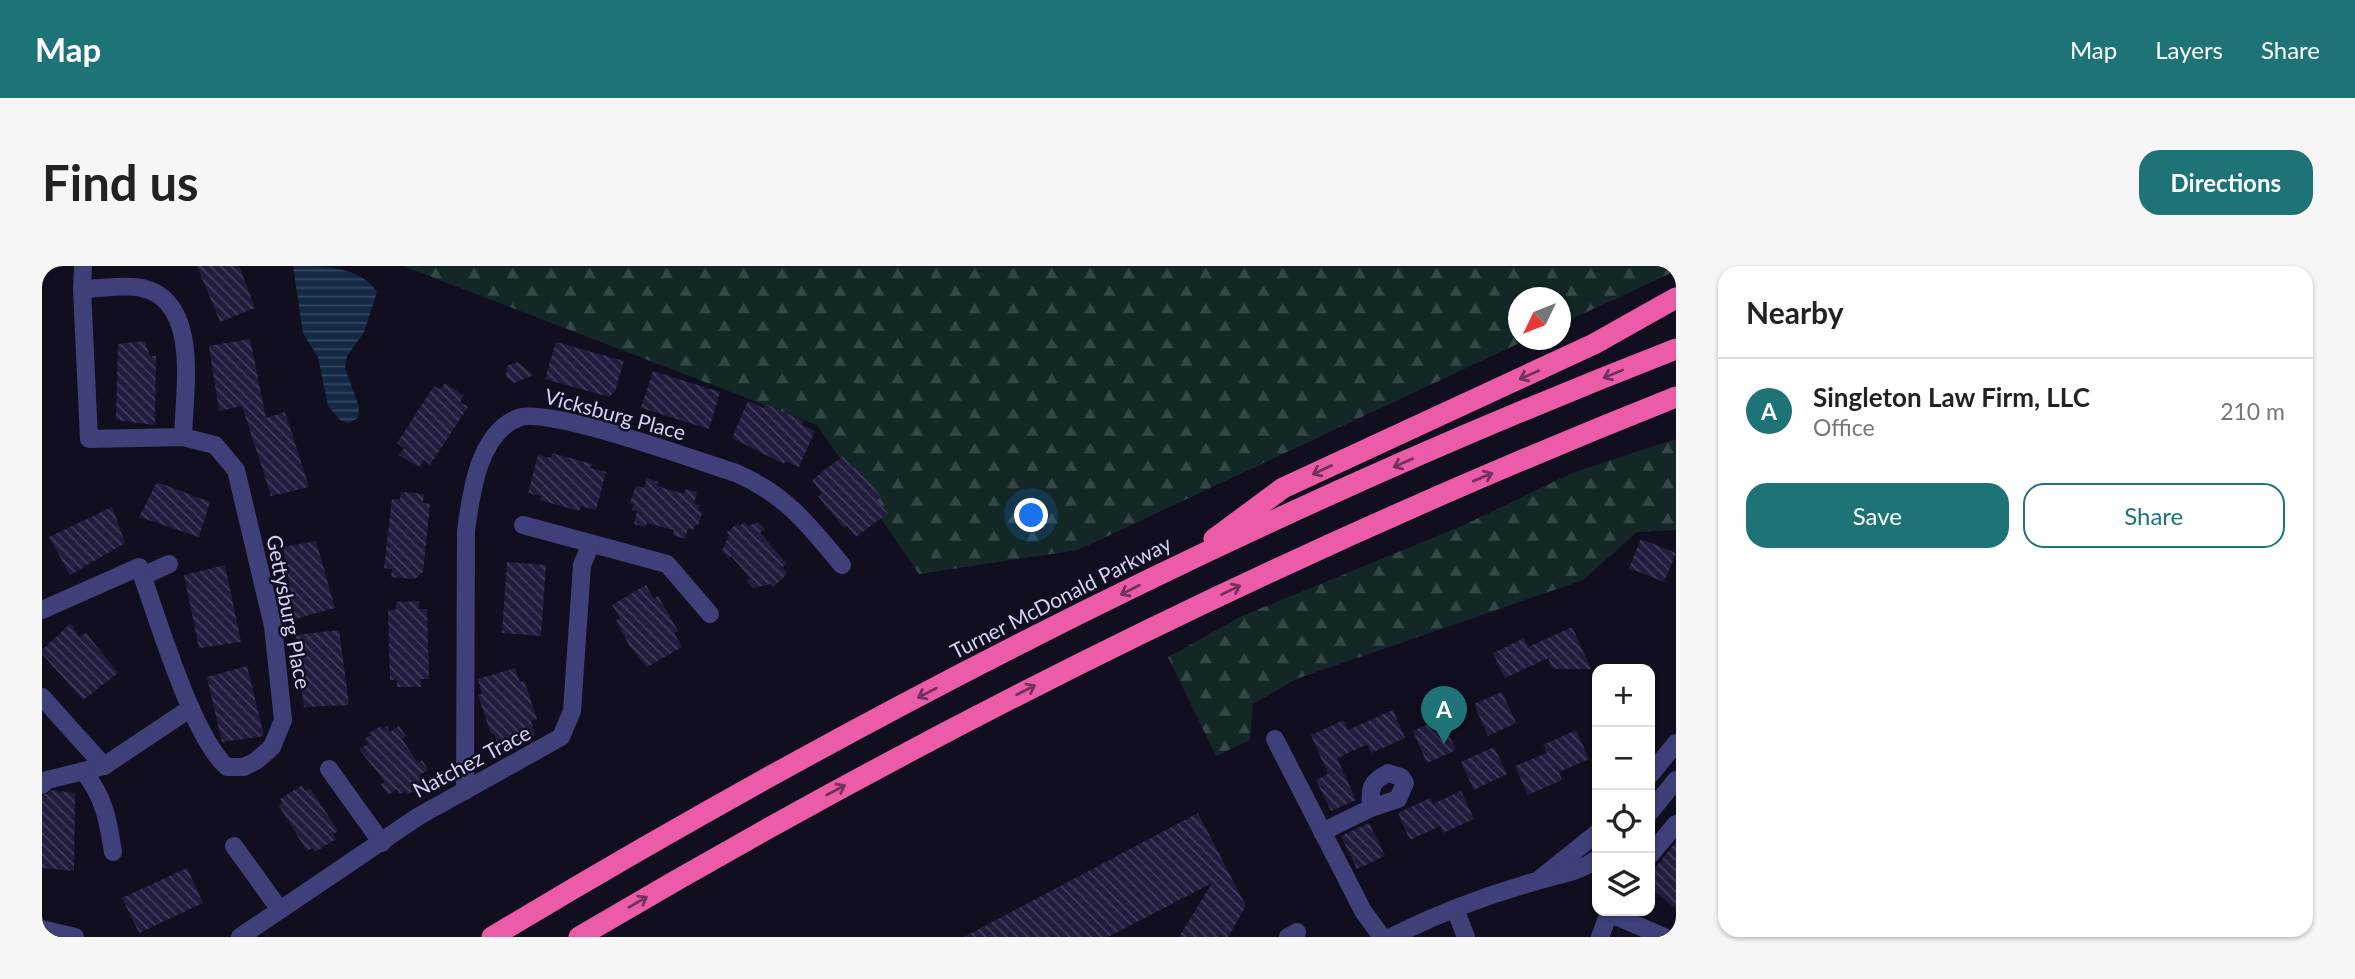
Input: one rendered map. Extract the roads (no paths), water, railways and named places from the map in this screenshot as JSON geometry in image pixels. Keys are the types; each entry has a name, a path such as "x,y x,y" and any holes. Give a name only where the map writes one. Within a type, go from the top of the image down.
{"highway":[{"path":"1173,569 1283,488 1594,344 1676,298"},
{"name":"Turner McDonald Parkway","path":"492,937 671,831 818,750 1173,569 1423,454 1676,349"},
{"path":"579,937 811,803 1136,636 1375,524 1676,397"}],"street":[{"path":"83,266 82,289 142,288 170,302 185,337 183,438"},
{"name":"Gettysburg Place","path":"82,289 89,439 183,438 215,445 236,470 273,626 284,720 272,747 256,761 244,767 227,767 216,758 191,708 143,576"},
{"name":"Vicksburg Place","path":"465,791 469,512 489,444 500,430 518,418 532,415 580,425 736,473 761,484 798,511 842,565"},
{"path":"523,525 667,564 710,614"},
{"name":"Natchez Trace","path":"240,937 419,816 552,745 568,727 572,711 582,565 592,544"},
{"path":"42,610 139,567 143,576 169,564"},
{"path":"42,697 104,766"},
{"path":"42,785 104,766 191,708"},
{"path":"1275,738 1363,911 1382,937"},
{"path":"1655,769 1676,743"},
{"path":"329,769 382,843"},
{"path":"83,771 98,789 107,814 113,852"},
{"path":"1655,806 1676,780"},
{"path":"1322,832 1371,808"},
{"path":"1652,853 1676,824"},
{"path":"1538,880 1592,837"},
{"path":"234,846 280,910"},
{"path":"1391,937 1455,909 1538,880 1573,873 1592,862"},
{"path":"1455,909 1466,937"},
{"path":"1600,937 1608,916"},
{"path":"1619,916 1664,937"},
{"path":"42,929 75,937"}],"water":[{"path":"293,266 329,267 351,272 370,283 377,292 364,332 347,356 345,368 359,407 358,418 349,423 340,420 328,406 318,357 303,333"}],"place":[{"name":"Singleton Law Firm, LLC","path":"1444,744"}]}
